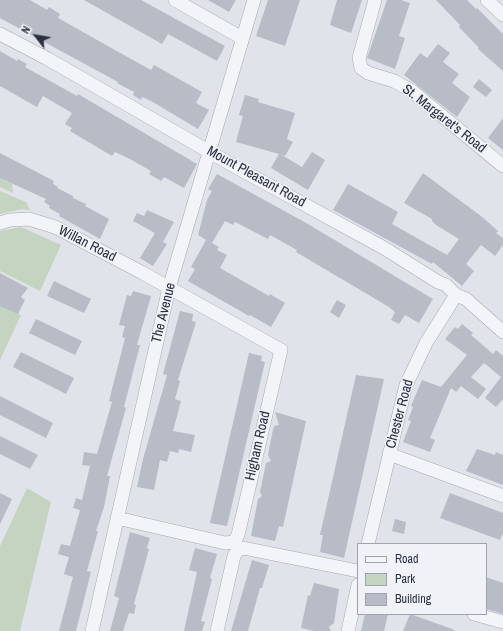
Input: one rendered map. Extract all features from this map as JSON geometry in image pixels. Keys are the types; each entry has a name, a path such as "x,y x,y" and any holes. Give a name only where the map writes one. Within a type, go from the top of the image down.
{"street":[{"path":"175,0 242,38"},
{"name":"The Avenue","path":"92,631 169,288 254,0"},
{"name":"St. Margaret's Road","path":"375,0 359,58 361,68 364,71 394,80 412,91 503,166"},
{"path":"487,0 503,16"},
{"name":"Mount Pleasant Road","path":"0,34 48,59 210,152 384,248 438,282 446,285 456,295 466,300 503,332"},
{"name":"Willan Road","path":"0,223 10,220 29,219 55,227 111,255 281,350"},
{"name":"Chester Road","path":"368,543 406,385 426,343 456,295"},
{"name":"Higham Road","path":"217,631 235,546 281,350"},
{"path":"389,454 503,496"},
{"path":"117,518 235,546 246,547 357,571"},
{"path":"348,631 357,590"},
{"path":"476,615 499,625"}],"green space":[{"path":"0,178 12,184 13,193 0,187"},
{"path":"0,191 26,202 30,210 22,209 0,214"},
{"path":"21,227 61,245 40,291 0,271 0,231"},
{"path":"0,305 21,315 0,360"},
{"path":"27,488 51,502 20,631 0,631 0,546"}],"building":[{"path":"0,0 30,0 47,10 49,7 60,14 58,18 151,70 154,65 202,92 196,103 209,110 198,129 151,101 142,97 141,100 133,95 134,92 117,83 118,82 0,18"},
{"path":"84,0 141,0 225,46 217,61 168,34 162,44"},
{"path":"208,0 236,0 229,12"},
{"path":"268,0 300,0 285,46 256,36"},
{"path":"337,0 362,0 351,33 330,25"},
{"path":"387,0 401,0 410,3 399,36 405,38 395,69 367,58"},
{"path":"436,0 467,0 503,34 503,71 478,49 479,48 459,27 460,25"},
{"path":"438,44 450,53 443,62 459,74 452,83 470,97 457,117 404,75 420,53 427,58"},
{"path":"0,51 17,61 18,59 27,64 25,67 77,96 78,94 197,164 184,188 164,177 161,181 149,174 151,171 128,158 115,152 112,156 70,131 72,128 65,124 72,113 43,96 37,107 0,86"},
{"path":"479,79 492,90 486,97 473,87"},
{"path":"245,95 259,99 258,102 295,113 287,139 293,142 285,156 280,154 302,167 312,152 325,160 308,190 271,168 279,154 236,142 243,116 239,115"},
{"path":"503,118 503,150 488,138"},
{"path":"0,153 54,181 53,184 58,187 57,188 73,196 73,198 86,204 85,206 109,219 100,239 59,216 60,214 49,208 50,206 44,202 46,199 0,178"},
{"path":"423,173 481,216 498,231 496,233 503,238 503,245 495,256 481,245 466,264 474,271 462,286 433,262 432,264 333,210 348,184 398,212 392,224 447,255 459,239 436,225 432,219 404,203"},
{"path":"217,174 308,224 433,299 419,323 405,315 399,324 391,320 395,312 389,307 270,235 268,239 235,222 233,225 225,221 212,243 219,247 217,250 227,255 220,268 269,296 270,294 285,303 271,327 188,281 195,269 191,267 206,240 198,235 207,200 212,191 208,189"},
{"path":"147,210 174,222 163,242 167,244 153,266 140,258 155,233 133,221 137,213 144,216"},
{"path":"0,273 28,288 21,297 25,300 18,314 0,306"},
{"path":"54,281 91,299 84,313 47,296"},
{"path":"133,291 151,296 137,345 140,345 124,407 126,408 107,476 110,476 104,507 96,531 98,531 87,571 91,572 76,631 59,631 73,577 64,574 69,557 58,554 61,544 70,546 80,510 73,508 76,498 82,500 90,466 82,465 84,452 97,454 112,402 109,401 125,338 122,337 125,326 119,325 127,295 131,296"},
{"path":"337,300 346,305 339,318 330,312"},
{"path":"180,311 193,314 192,321 196,322 178,380 180,381 175,399 181,401 173,431 195,435 191,452 179,449 178,453 170,451 167,462 160,460 154,490 137,487 143,459 167,375 163,374"},
{"path":"36,319 82,341 75,355 29,333"},
{"path":"462,324 473,333 471,335 493,354 496,350 503,356 503,399 496,407 485,398 501,377 484,363 471,377 486,389 478,399 461,386 456,392 451,388 430,438 435,440 430,452 403,442 411,421 408,420 413,407 411,406 422,380 441,387 467,355 445,339 455,327 458,329"},
{"path":"21,352 74,378 66,394 13,367"},
{"path":"249,353 262,356 261,361 265,362 227,526 210,523"},
{"path":"356,375 384,379 344,558 320,552 323,535 320,535"},
{"path":"0,396 53,423 46,438 0,415"},
{"path":"275,412 306,421 283,527 279,526 275,541 251,536 258,499 262,496 260,492 266,463 271,461 268,455 274,426 279,425"},
{"path":"0,436 38,455 30,469 0,454"},
{"path":"477,449 495,455 496,452 503,455 503,485 466,471"},
{"path":"0,493 12,499 0,524"},
{"path":"450,493 503,513 503,533 500,540 440,518"},
{"path":"395,519 406,522 404,534 392,531"},
{"path":"130,532 150,538 147,548 149,549 134,604 136,605 134,614 129,613 123,631 110,631 119,598 114,596"},
{"path":"195,548 217,554 210,578 212,579 201,621 205,622 202,631 184,631 197,572 189,570"},
{"path":"252,560 269,565 262,588 260,588 248,631 231,631"},
{"path":"487,577 503,583 503,614 487,609"},
{"path":"314,583 339,589 334,623 329,627 331,631 314,631 301,628 308,595 310,596"},
{"path":"365,615 388,615 384,631 361,631"},
{"path":"410,615 455,630 454,631 403,631"}]}
